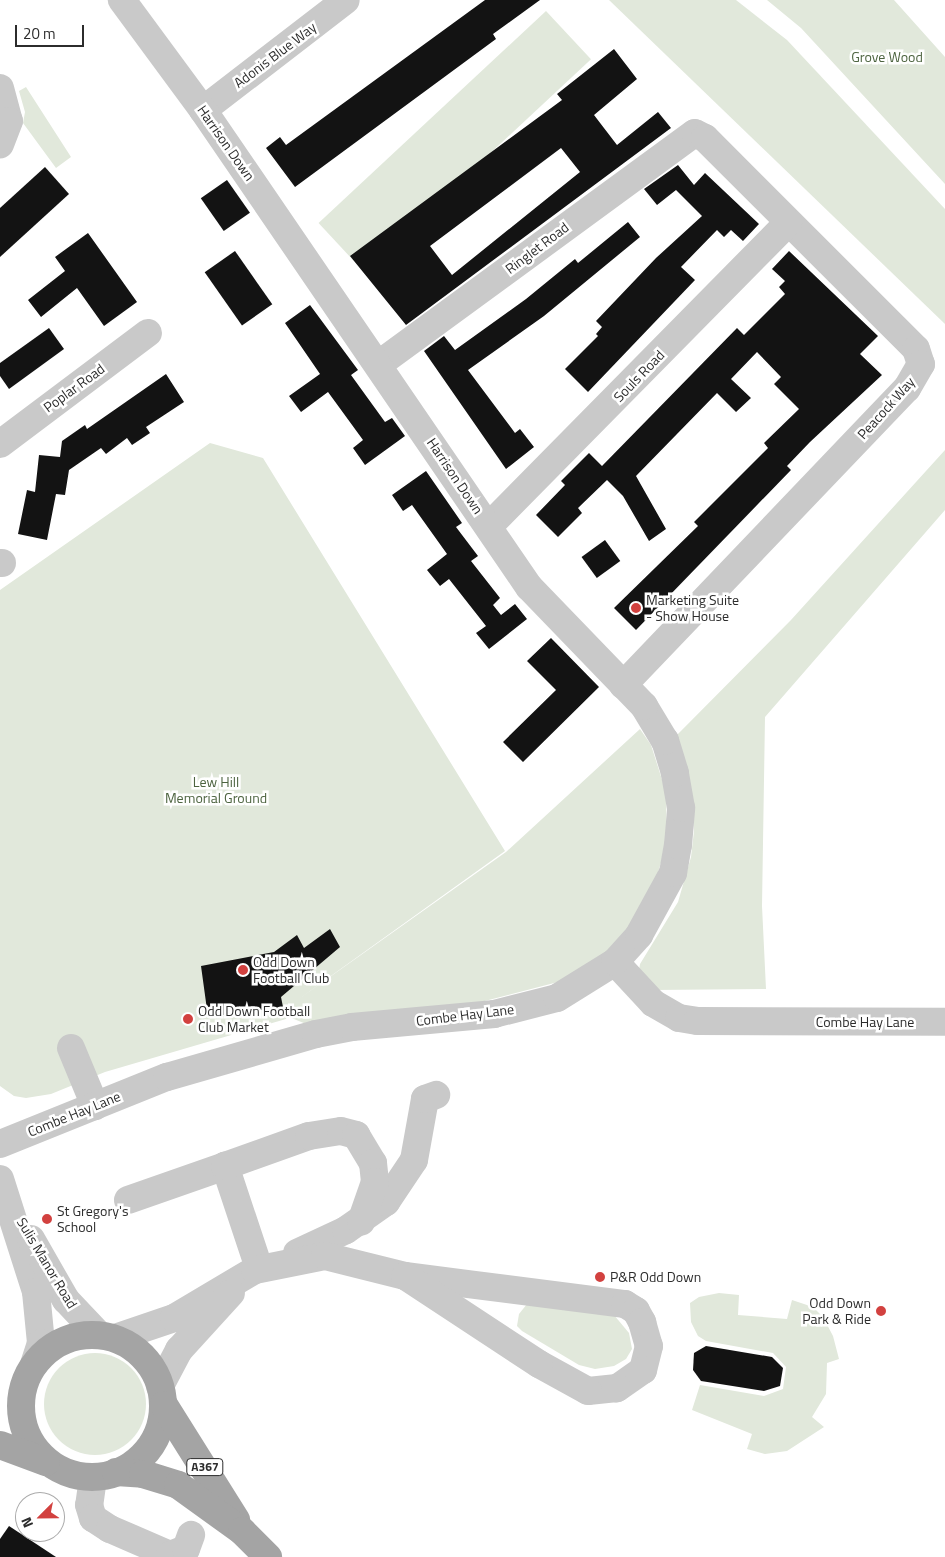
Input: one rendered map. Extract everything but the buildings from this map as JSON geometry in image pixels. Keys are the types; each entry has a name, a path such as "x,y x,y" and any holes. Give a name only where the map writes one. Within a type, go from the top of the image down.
{"main road":[{"path":"0,1392 31,1370 63,1340 87,1334 107,1337 134,1347 149,1362 162,1395 161,1427 151,1446 135,1464 105,1475 79,1477 48,1462 0,1445"},
{"path":"31,1370 20,1394 20,1415 34,1449 48,1462"},
{"name":"A367","path":"162,1395 242,1531"},
{"name":"A367","path":"105,1475 143,1474 178,1485 242,1531 268,1557"}],"street":[{"name":"Harrison Down","path":"122,0 203,110 379,364 529,587 644,706 665,741 681,808 673,873 640,935 615,962"},
{"name":"Adonis Blue Way","path":"203,110 346,0"},
{"path":"0,88 9,121 0,144"},
{"name":"Ringlet Road","path":"379,364 695,133"},
{"name":"Peacock Way","path":"623,685 907,388 921,364 916,349 906,338 788,224 706,138 695,133"},
{"name":"Souls Road","path":"489,526 788,224"},
{"name":"Poplar Road","path":"0,444 148,333"},
{"name":"Combe Hay Lane","path":"0,1144 167,1077 316,1034 352,1027 494,1014 540,1004 587,981 615,962 652,1003 679,1018 697,1021 945,1022"},
{"path":"71,1048 94,1106"},
{"path":"107,1337 174,1318 261,1268 361,1222 386,1202 408,1173 419,1142 421,1107 425,1099 436,1095"},
{"path":"128,1200 309,1136 340,1131 356,1135 373,1163 375,1182 361,1222"},
{"path":"225,1166 261,1268"},
{"name":"Sulis Manor Road","path":"1,1182 66,1300 107,1337"},
{"name":"Sulis Manor Road","path":"1,1182 36,1292 41,1343 31,1370"},
{"path":"162,1395 179,1350 261,1268 325,1256 405,1276 624,1304 636,1311 642,1322 649,1346 643,1370 617,1388 588,1391 539,1364 405,1276"},
{"path":"105,1475 89,1505 93,1518 110,1529 170,1555 186,1548"}],"green space":[{"path":"609,0 736,0 787,40 945,209 945,324"},
{"name":"Grove Wood","path":"767,0 894,0 945,57 945,184 801,28"},
{"path":"546,11 591,59 364,271 319,223"},
{"path":"26,87 71,157 56,168 23,123 25,112 19,91"},
{"name":"Lew Hill Memorial Ground","path":"210,443 263,458 505,851 296,1001 506,852 640,729 651,745 666,792 667,843 652,892 630,928 605,953 558,982 477,1003 311,1026 289,1017 294,1004 286,1019 105,1072 51,1094 26,1098 14,1096 0,1086 0,590"},
{"path":"945,450 945,510 765,717 762,906 766,989 653,990 639,970 640,964 678,902 691,857 694,831 692,795 675,737 791,620"},
{"path":"719,1293 739,1295 738,1315 787,1319 792,1300 813,1307 823,1317 833,1336 839,1359 827,1363 826,1394 812,1417 824,1427 787,1451 765,1454 747,1449 752,1434 692,1410 700,1385 764,1396 783,1389 786,1367 773,1353 706,1341 698,1336 691,1322 690,1303 699,1297"},
{"path":"527,1304 614,1315 629,1333 632,1349 626,1359 614,1366 595,1369 579,1365 522,1331 517,1326 519,1314"},
{"path":"95,1353 115,1357 131,1368 142,1384 146,1404 142,1424 131,1440 115,1451 95,1455 75,1451 59,1440 48,1424 44,1404 48,1384 59,1368 75,1357"}],"place":[{"name":"Marketing Suite - Show House","path":"636,608"},
{"name":"Odd Down Football Club","path":"243,970"},
{"name":"Odd Down Football Club Market","path":"188,1019"},
{"name":"St Gregory's School","path":"47,1219"},
{"name":"P&R Odd Down","path":"600,1277"},
{"name":"Odd Down Park & Ride","path":"881,1311"}]}
